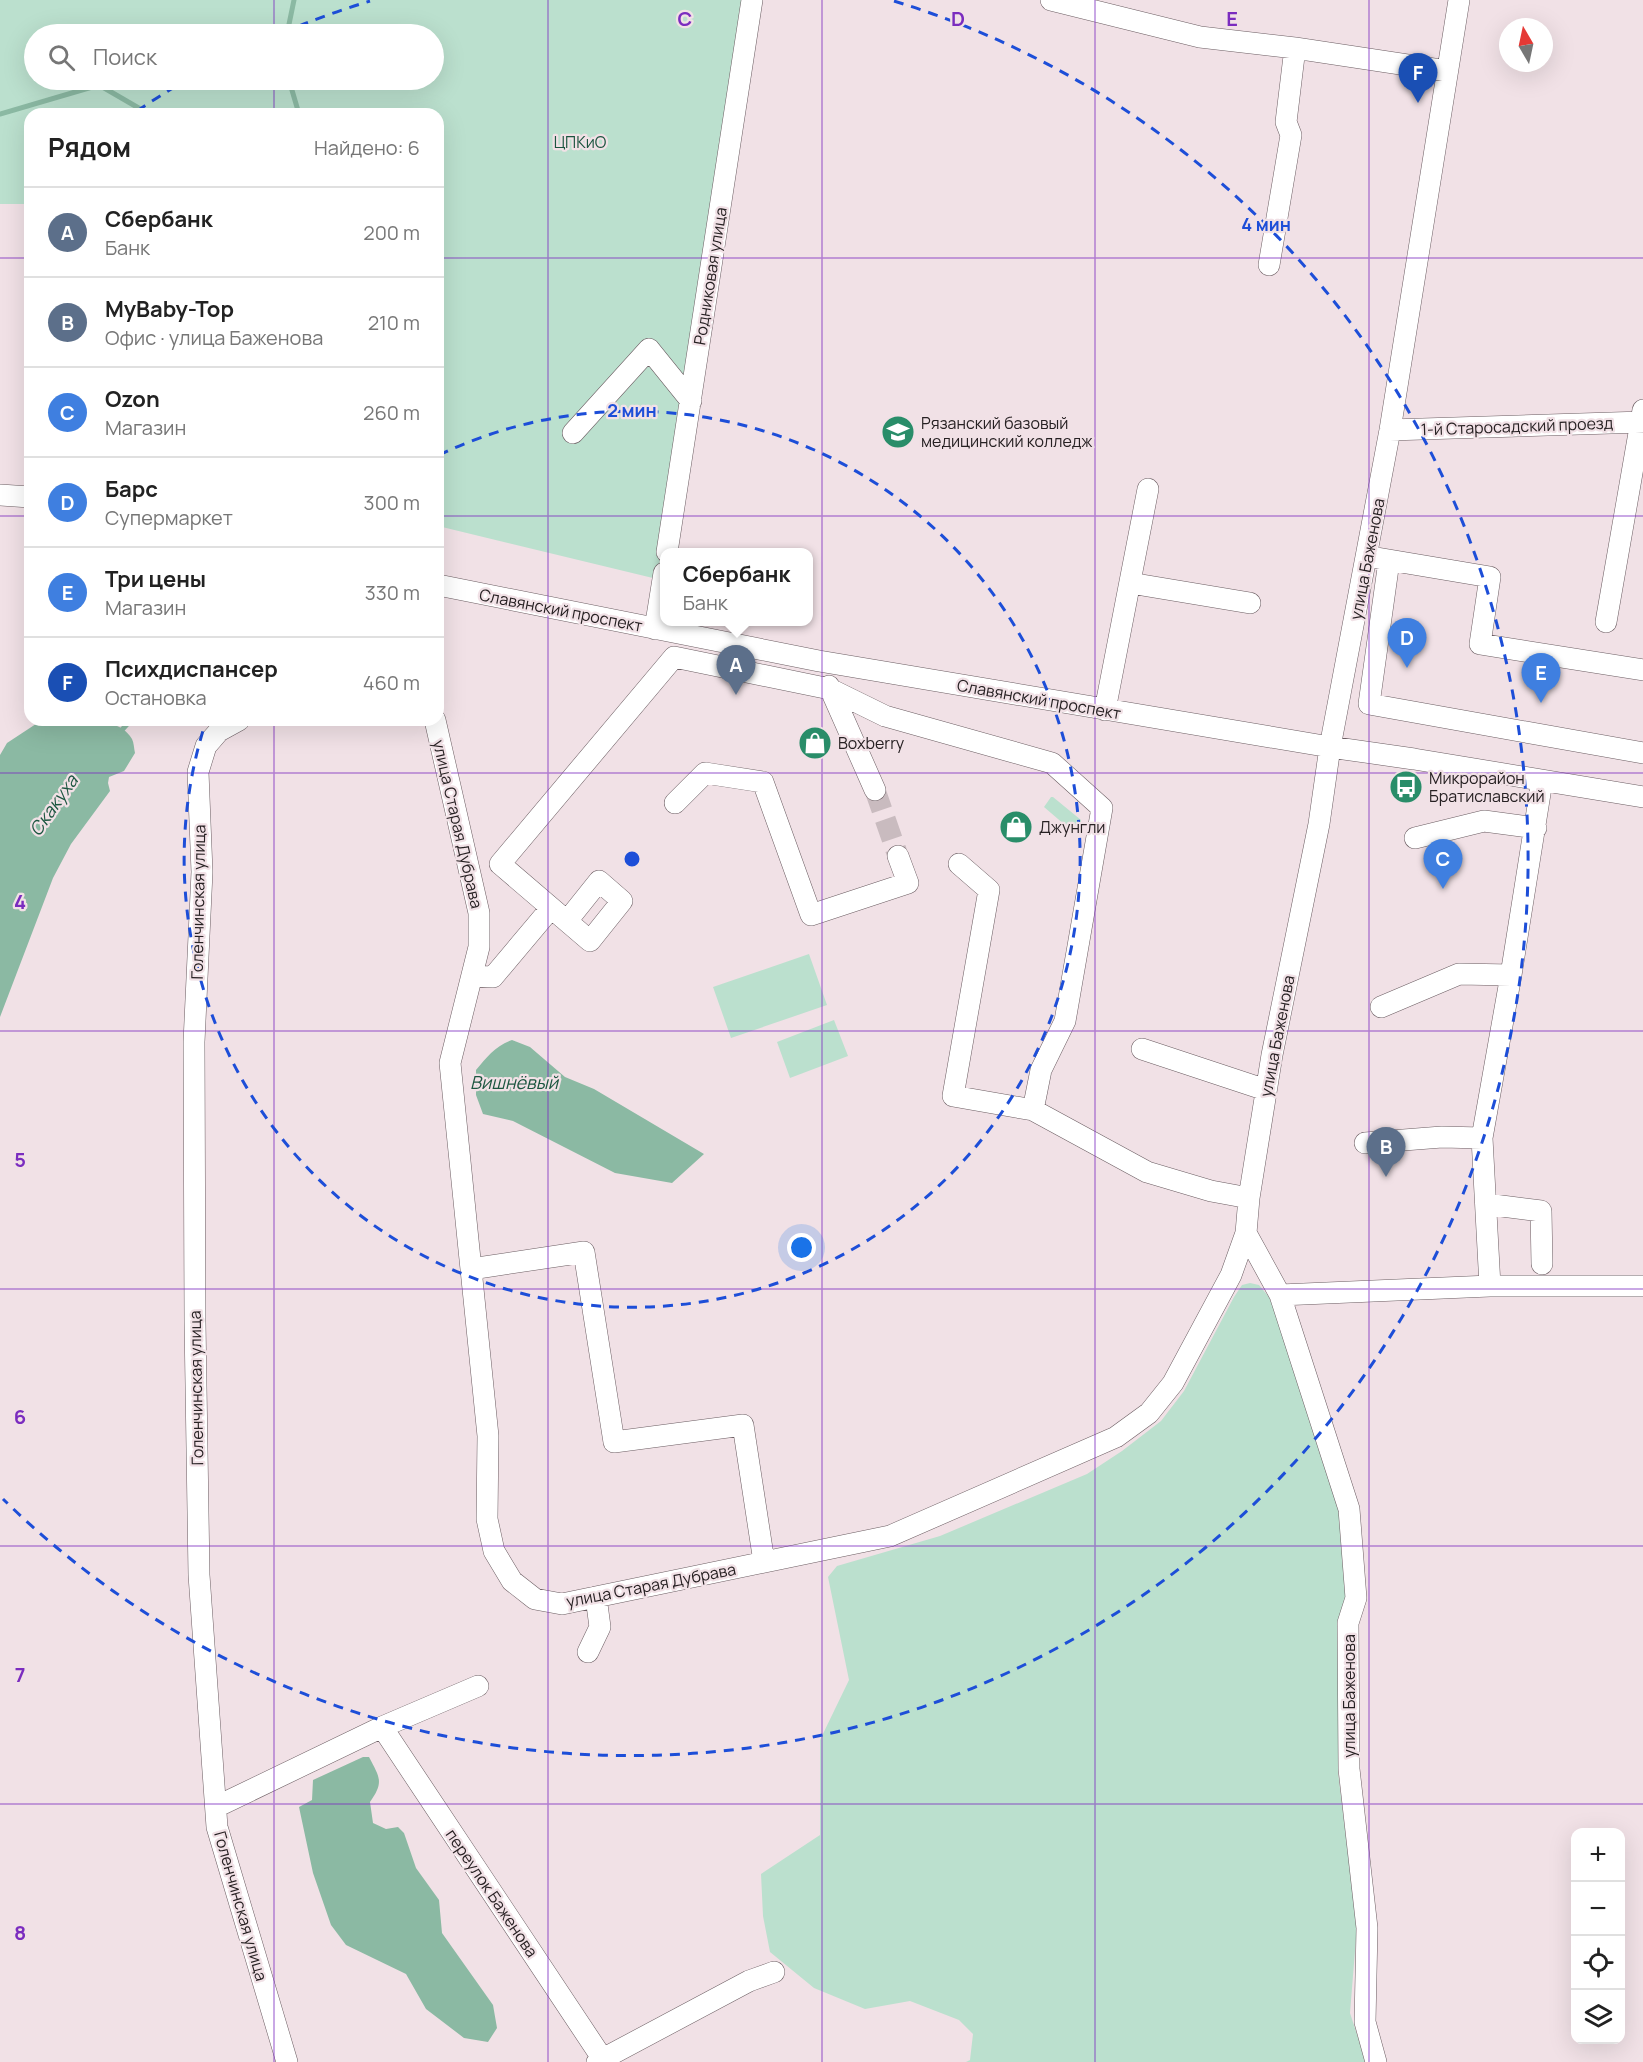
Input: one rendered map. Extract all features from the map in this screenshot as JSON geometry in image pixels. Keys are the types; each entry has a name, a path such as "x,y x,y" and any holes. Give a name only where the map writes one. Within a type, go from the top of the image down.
{"street":[{"name":"Родниковая улица","path":"668,548 752,0"},
{"path":"1051,0 1200,37 1447,70"},
{"name":"улица Баженова","path":"1376,2062 1365,2022 1367,1928 1349,1769 1348,1623 1356,1598 1349,1509 1280,1295 1246,1233 1249,1198 1272,1055 1319,824 1330,747 1368,556 1390,430 1459,0"},
{"path":"1269,265 1291,135 1286,122 1295,48"},
{"path":"573,433 649,349 691,401"},
{"path":"1606,622 1642,418"},
{"name":"1-й Старосадский проезд","path":"1390,430 1642,418"},
{"path":"1105,710 1148,489"},
{"path":"0,495 24,497"},
{"path":"1368,556 1490,577 1480,644 1643,670"},
{"path":"1389,561 1369,704 1643,753"},
{"path":"1130,583 1250,603"},
{"name":"Славянский проспект","path":"444,586 655,629 689,628 819,661 1643,797"},
{"path":"655,629 660,598"},
{"path":"567,921 500,864 674,657 830,689 885,716 1052,763 1102,808 1065,1021 1041,1070 1033,1110"},
{"path":"819,661 875,790"},
{"name":"Голенчинская улица","path":"228,726 219,731 206,746 198,772 202,872 194,1042 199,1575 217,1827 287,2062"},
{"name":"улица Старая Дубрава","path":"436,726 479,914 478,947 450,1063 488,1436 487,1519 494,1551 512,1581 535,1599 562,1604 890,1536 1116,1437 1149,1413 1173,1383 1231,1275 1246,1233"},
{"path":"675,803 705,773 763,782 811,915 908,884 898,856"},
{"path":"1490,1286 1482,1138 1536,828 1542,781"},
{"path":"1415,838 1484,821 1536,828"},
{"path":"959,864 988,890 953,1096 1033,1110 1147,1172 1211,1191 1249,1198"},
{"path":"472,976 493,977 551,908"},
{"path":"1381,1007 1459,974 1511,975"},
{"path":"1142,1049 1266,1090"},
{"path":"1365,1143 1442,1137 1482,1138"},
{"path":"1486,1204 1541,1211 1542,1264"},
{"path":"471,1269 584,1252 614,1442 743,1425 764,1562"},
{"path":"1280,1295 1490,1286 1643,1286"},
{"path":"588,1652 600,1627 596,1597"},
{"path":"216,1807 382,1727 478,1686"},
{"name":"переулок Баженова","path":"382,1727 599,2060"},
{"path":"599,2060 749,1981 774,1972"}],"green space":[{"name":"ЦПКиО","path":"0,0 745,0 657,579 444,527 444,108 24,108 24,204 0,204"},
{"path":"1051,797 1081,820 1081,823 1072,831 1044,807"},
{"path":"809,954 827,1005 731,1038 713,987"},
{"path":"834,1020 848,1056 790,1078 777,1042"},
{"path":"1250,1283 1259,1285 1269,1297 1291,1352 1340,1509 1348,1599 1339,1623 1338,1772 1357,1926 1350,2013 1366,2062 966,2062 970,2060 973,2034 959,2020 910,2001 865,2009 814,1988 770,1952 763,1916 761,1874 820,1835 820,1740 849,1680 828,1577 837,1566 940,1536 1087,1474 1122,1451 1161,1421 1184,1391 1234,1297 1242,1285"}],"water":[{"path":"33,726 118,726 132,739 135,753 124,771 109,777 110,791 71,844 53,878 0,1017 0,755 7,743"},
{"name":"Вишнёвый","path":"512,1040 530,1047 565,1077 594,1089 704,1154 672,1183 615,1173 513,1121 483,1114 476,1095 476,1070 496,1049"},
{"path":"363,1757 369,1757 379,1780 379,1785 370,1802 373,1823 386,1829 398,1827 404,1833 416,1868 439,1900 442,1933 493,2005 497,2028 488,2042 464,2038 426,2009 406,1974 346,1945 331,1925 313,1873 299,1807 312,1800 313,1780"}],"waterway":[{"name":"Скакуха","path":"289,24 294,0"},
{"path":"0,114 82,90"},
{"path":"108,90 139,108"},
{"name":"Скакуха","path":"292,90 297,108"},
{"name":"Скакуха","path":"119,733 125,726"}],"tunnel":[{"path":"875,790 898,856"}],"place":[{"name":"Психдиспансер","path":"1418,103"},
{"name":"Рязанский базовый медицинский колледж","path":"898,432"},
{"name":"Барс","path":"1407,668"},
{"name":"Сбербанк","path":"736,695"},
{"name":"Три цены","path":"1541,703"},
{"name":"Boxberry","path":"815,743"},
{"name":"Микрорайон Братиславский","path":"1406,787"},
{"name":"Джунгли","path":"1016,827"},
{"name":"Ozon","path":"1443,889"},
{"name":"MyBaby-Top","path":"1386,1177"}]}
